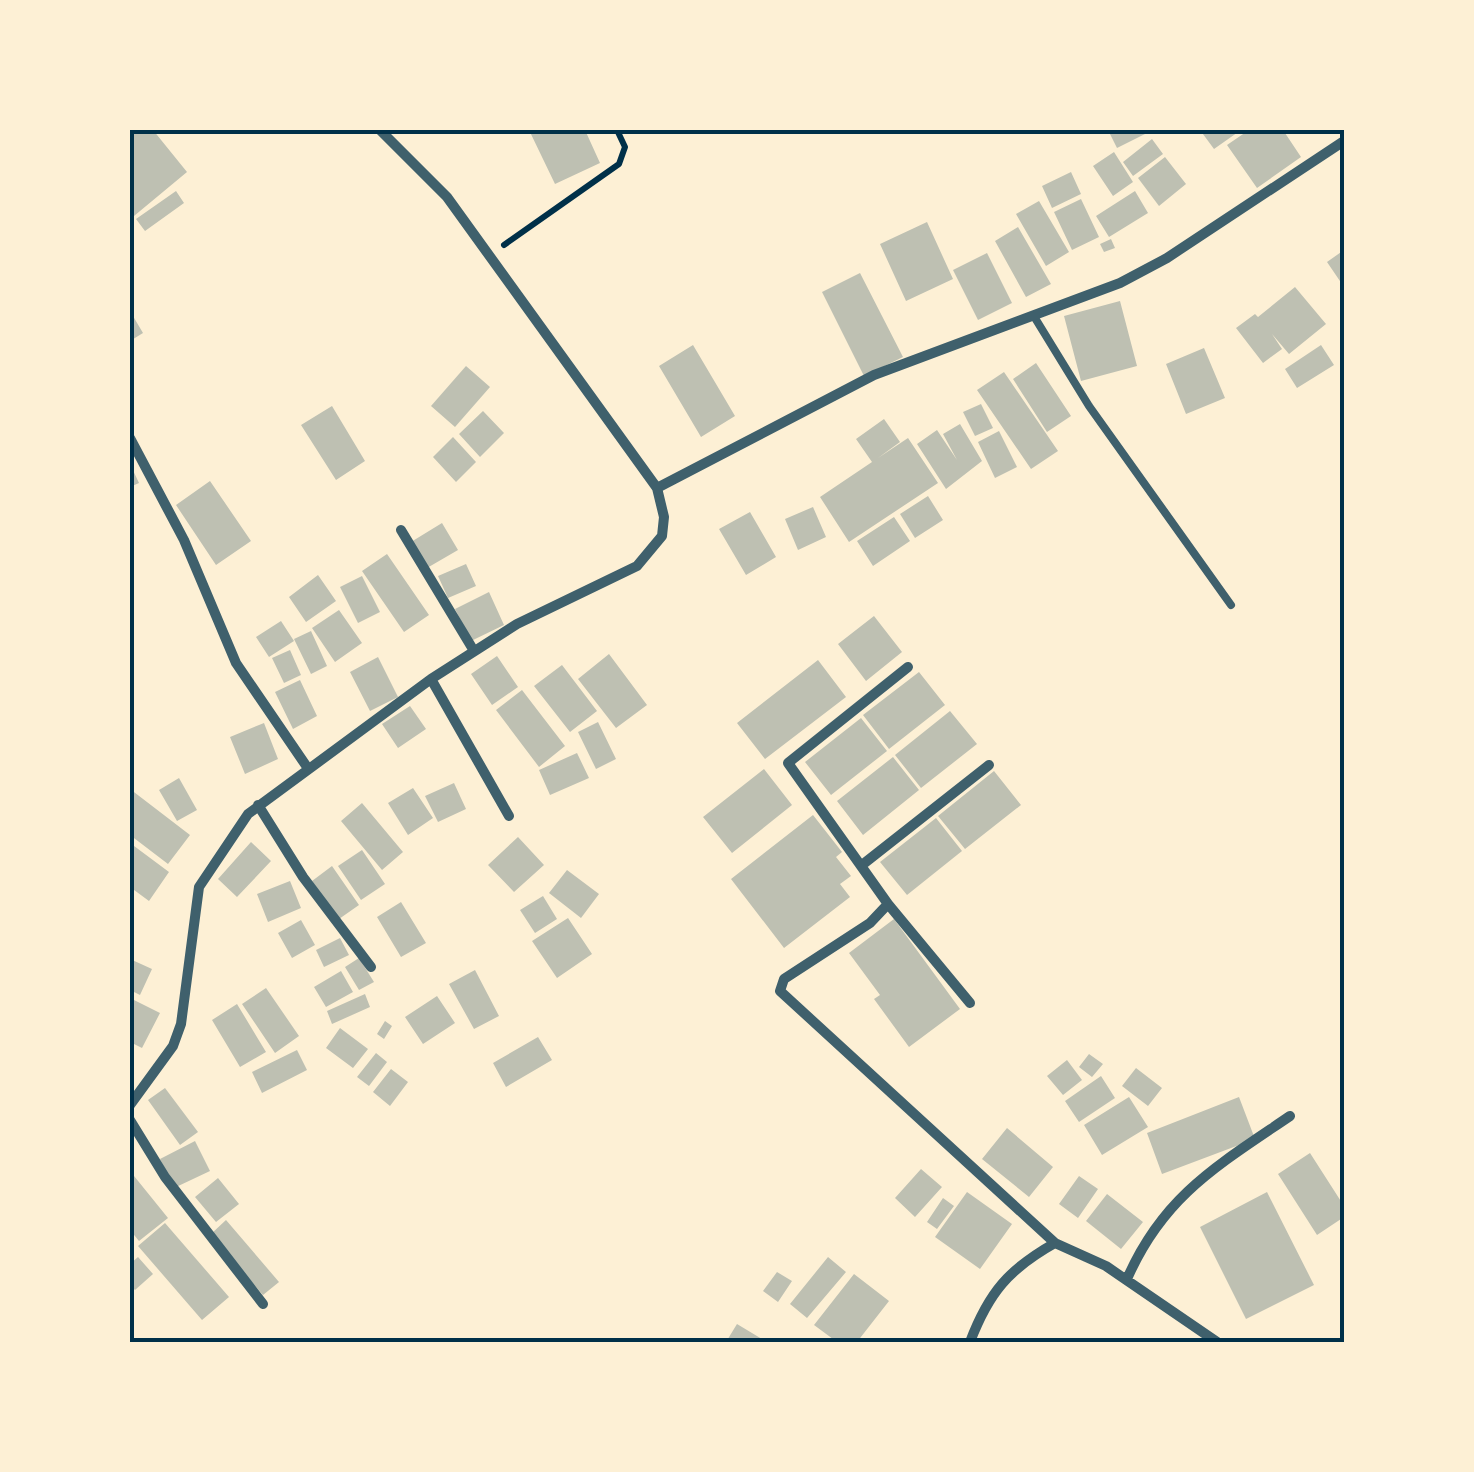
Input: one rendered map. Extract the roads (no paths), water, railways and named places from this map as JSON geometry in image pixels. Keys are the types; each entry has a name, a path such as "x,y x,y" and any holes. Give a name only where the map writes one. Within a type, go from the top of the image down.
{"street":[{"path":"130,1105 173,1046 180,1024 199,887 258,804 431,678 517,624 621,576 651,555 662,536 664,517 658,488 487,258 447,196 380,130"},
{"path":"658,488 874,375 1034,318 1146,270 1344,141"},
{"path":"130,438 191,556 236,663 308,766"},
{"path":"401,530 474,651"},
{"path":"908,667 788,763 888,904 970,1003"},
{"path":"431,678 508,816"},
{"path":"862,865 989,765"},
{"path":"258,804 303,877 371,967"},
{"path":"888,904 870,923 784,979 780,991 1055,1243 1077,1250 1127,1279 1217,1342"},
{"path":"1127,1279 1144,1240 1184,1190 1290,1116"},
{"path":"130,1120 165,1177 264,1304"},
{"path":"970,1342 991,1298 1016,1265 1055,1243"}],"lane":[{"path":"1034,318 1089,406 1231,605"}]}
